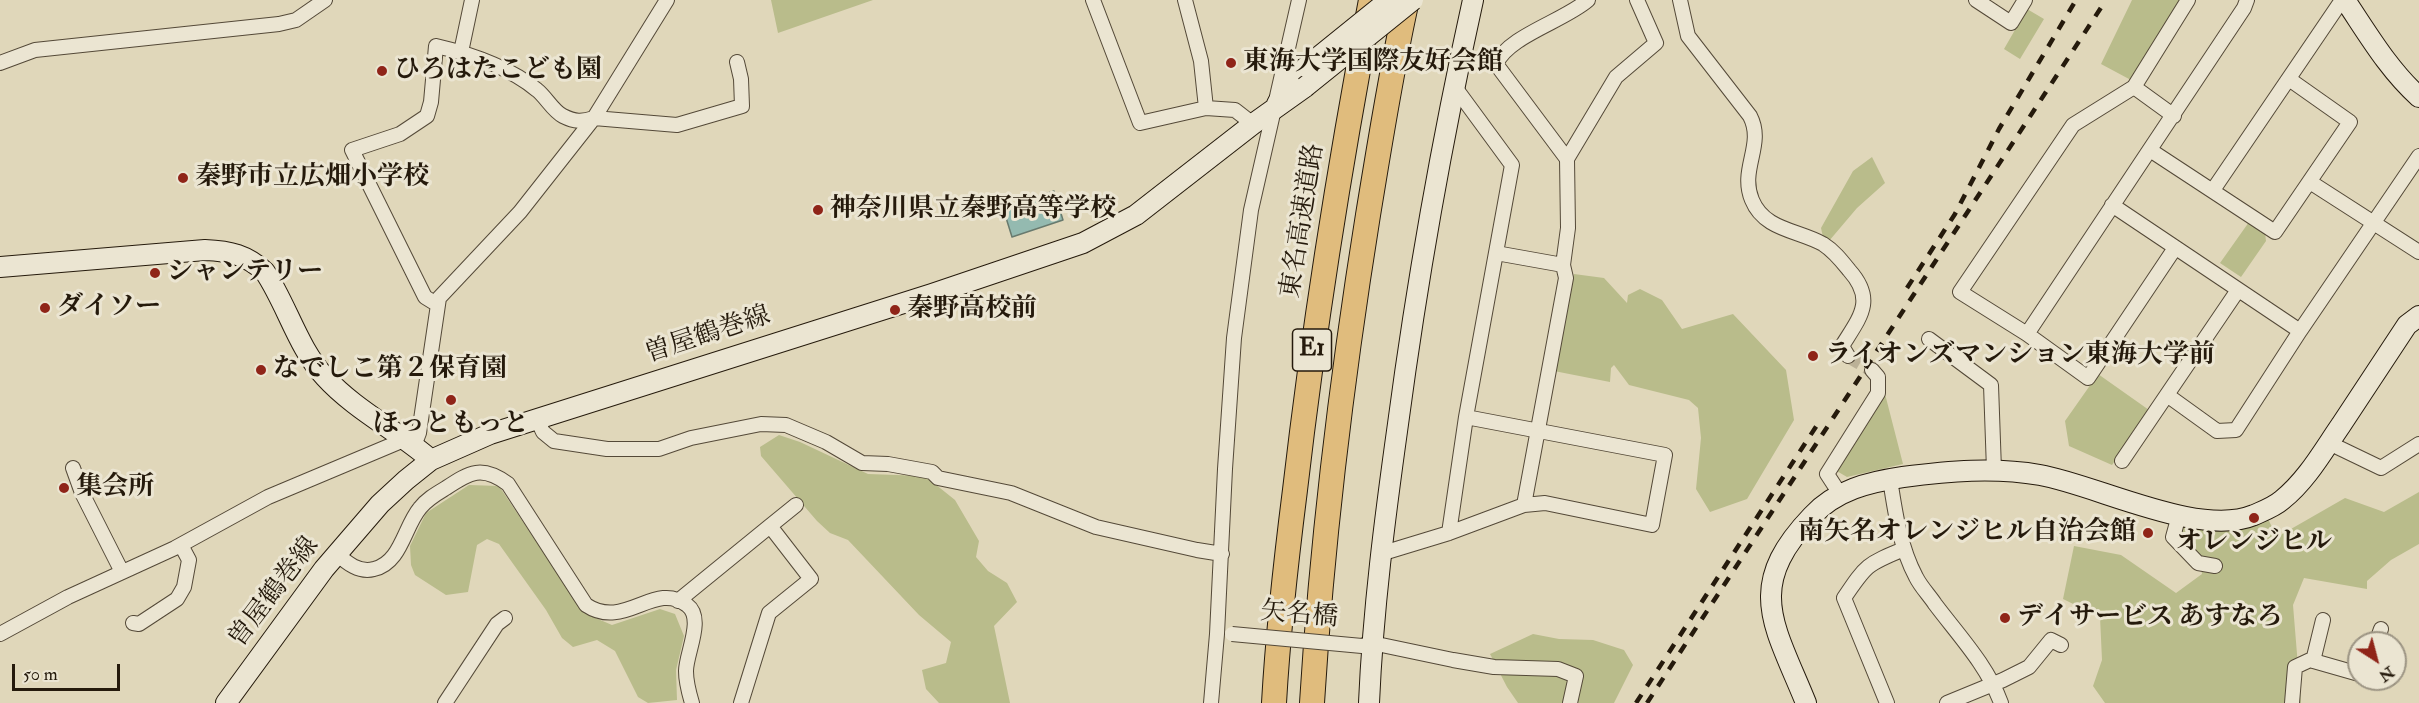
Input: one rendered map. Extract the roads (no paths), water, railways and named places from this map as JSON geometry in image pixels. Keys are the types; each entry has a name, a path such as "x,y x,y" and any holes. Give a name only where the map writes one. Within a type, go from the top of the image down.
{"highway":[{"name":"東名高速道路","path":"1274,703 1287,557 1307,382 1371,0"},
{"name":"E1","path":"1312,703 1329,496 1351,321 1407,0"}],"street":[{"path":"0,63 35,50 279,24 296,20 325,0"},
{"path":"461,52 472,0"},
{"path":"0,634 68,597 181,545 268,497 410,442 419,433 439,298 520,213 594,118 667,0"},
{"path":"1093,0 1140,123 1206,108 1235,110 1252,124"},
{"path":"1185,0 1201,61 1206,108"},
{"name":"曽屋鶴巻線","path":"1275,106 1290,81 1389,0"},
{"name":"曽屋鶴巻線","path":"226,703 337,554 380,504 431,460 490,434 932,294 1083,243 1136,215 1275,106 1293,97 1413,0"},
{"path":"1369,703 1367,644 1415,295 1454,86 1473,0"},
{"path":"1567,159 1496,64 1500,55 1525,38 1577,10 1588,0"},
{"path":"1524,505 1566,278 1563,265 1568,228 1567,159 1616,76 1656,43 1637,0"},
{"path":"1680,0 1688,36 1756,127 1755,144 1747,170 1751,200 1768,222 1831,249 1863,290 1865,300 1861,315 1842,346 1848,356"},
{"path":"1976,0 2011,23 2025,0"},
{"path":"2175,248 2088,378 2027,334 1959,292 2073,125 2134,87 2188,0"},
{"path":"2027,334 2174,116 2247,0"},
{"path":"2213,190 2343,0 2386,61 2419,97"},
{"path":"1211,703 1234,338 1251,210 1275,106 1295,3"},
{"path":"438,305 425,297 352,150 400,134 427,116 431,102 436,46 461,52 510,71 538,90 561,115 581,122 594,118 677,125 742,106 741,80 736,62"},
{"path":"2151,150 2275,232 2350,122 2289,79"},
{"path":"1449,532 1466,417 1512,165 1454,86"},
{"path":"2134,87 2174,116"},
{"path":"2166,395 2217,431 2236,430 2372,223 2419,156"},
{"path":"2310,182 2419,252"},
{"path":"2112,205 2300,331"},
{"path":"0,265 206,250 228,251 243,256 255,262 265,272 306,349 324,376 359,407 410,442 431,460"},
{"path":"1496,253 1563,265"},
{"path":"2122,461 2238,291"},
{"path":"1806,703 1774,625 1770,590 1774,571 1797,531 1817,510 1840,494 1853,488 1890,479 1976,469 2041,475 2179,515 2231,521 2251,516 2280,502 2303,480 2407,325 2419,316"},
{"path":"1929,339 1991,385 1994,470"},
{"path":"1840,494 1827,474 1878,393 1878,377 1872,370"},
{"path":"1380,554 1524,505 1545,503 1652,525 1665,455 1466,417"},
{"path":"537,419 543,432 554,441 607,449 659,449 691,438 761,424 786,425 826,442 862,463 888,464 932,472 939,478 1011,493 1096,527 1222,554"},
{"path":"2329,443 2381,468 2419,444"},
{"path":"73,468 82,493 122,572"},
{"path":"337,554 349,565 367,571 381,567 390,561 397,551 418,509 427,500 468,474 483,472 496,475 508,484 586,605 597,612 621,613 653,599 678,601 688,605 693,613 695,624 686,672 692,703"},
{"path":"1890,479 1904,549 1916,578 1994,683 2001,703"},
{"path":"678,601 796,505"},
{"path":"2179,515 2173,537 2199,563 2214,566"},
{"path":"741,703 769,614 811,579 770,526"},
{"path":"133,622 139,624 177,599 184,587 189,560 181,545"},
{"path":"1887,703 1844,598 1864,569 1875,560 1904,549"},
{"path":"446,703 497,624 505,618"},
{"path":"2313,661 2323,620"},
{"name":"矢名橋","path":"1217,634 1367,644 1494,667 1558,669 1576,676 1570,703"},
{"path":"1947,703 2029,667 2052,640"},
{"path":"2292,703 2295,667 2313,661 2347,671"}],"water":[{"path":"1054,191 1063,220 1012,237 1003,208"}],"tunnel":[{"path":"1848,356 1872,370"}],"railway":[{"path":"1907,288 1955,214 1999,129 2076,0"},
{"path":"1647,703 2106,0"},
{"path":"1636,703 1821,419"}],"place":[{"name":"東海大学国際友好会館","path":"1231,63"},
{"name":"ひろはたこども園","path":"382,71"},
{"name":"秦野市立広畑小学校","path":"183,178"},
{"name":"神奈川県立秦野高等学校","path":"818,210"},
{"name":"シャンテリー","path":"155,273"},
{"name":"ダイソー","path":"45,308"},
{"name":"秦野高校前","path":"895,310"},
{"name":"ライオンズマンション東海大学前","path":"1813,356"},
{"name":"なでしこ第２保育園","path":"261,370"},
{"name":"ほっともっと","path":"451,400"},
{"name":"集会所","path":"64,488"},
{"name":"オレンジヒル","path":"2254,518"},
{"name":"南矢名オレンジヒル自治会館","path":"2148,533"},
{"name":"デイサービス あすなろ","path":"2005,618"}]}
